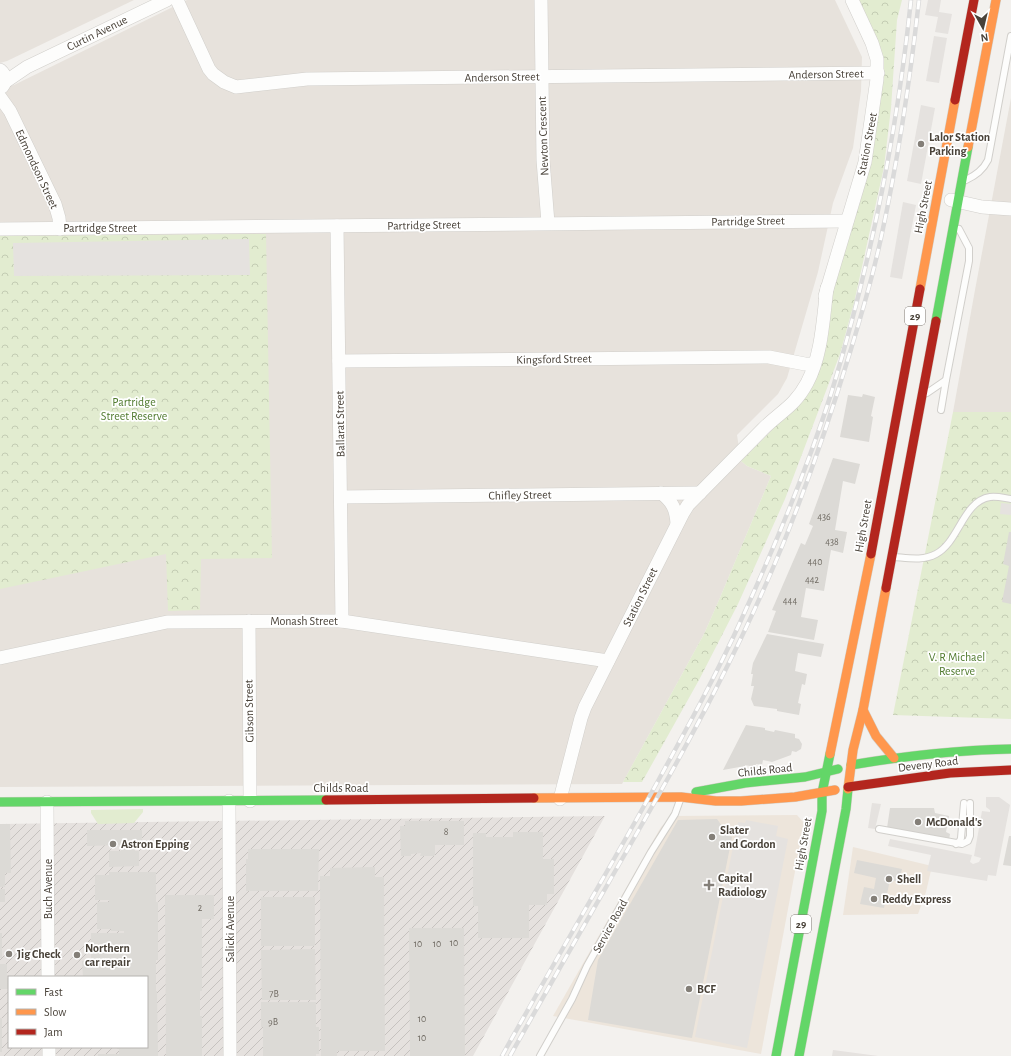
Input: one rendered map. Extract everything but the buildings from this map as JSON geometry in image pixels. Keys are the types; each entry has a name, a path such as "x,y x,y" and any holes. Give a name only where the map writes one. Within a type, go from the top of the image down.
{"main road":[{"name":"High Street","path":"776,1056 821,815 822,793 863,597 974,0"},
{"name":"29","path":"799,1056 846,809 851,765 863,710 996,0"},
{"path":"863,710 869,726 881,745 894,758"},
{"path":"981,749 999,764 1000,770"},
{"name":"Deveny Road","path":"851,765 918,754 981,749 1011,749"},
{"name":"Childs Road","path":"682,797 700,790 805,778 851,765"},
{"name":"Deveny Road","path":"848,787 950,773 1011,770"},
{"name":"Childs Road","path":"0,802 682,797 727,801 761,800 804,796 848,787"}],"street":[{"name":"Curtin Avenue","path":"2,79 167,0"},
{"name":"Anderson Street","path":"177,0 209,69 224,82 236,87 307,79 878,73"},
{"name":"Newton Crescent","path":"541,0 543,160 548,224"},
{"name":"Station Street","path":"560,799 585,707 677,523 688,505 768,424 794,402 808,381 808,362 820,338 827,288 865,162 878,73 877,59 872,43 852,0"},
{"name":"Edmondson Street","path":"2,79 10,111"},
{"name":"Edmondson Street","path":"0,97 10,111 55,204 60,229"},
{"path":"937,197 989,208 1011,209"},
{"name":"Partridge Street","path":"0,229 847,221"},
{"name":"Ballarat Street","path":"337,226 342,622"},
{"name":"Kingsford Street","path":"339,361 769,357 808,362"},
{"path":"661,493 668,498 675,508 677,523"},
{"name":"Chifley Street","path":"341,497 700,493"},
{"name":"Monash Street","path":"0,658 166,622 248,621 342,622 608,661"},
{"name":"Gibson Street","path":"248,621 250,801"},
{"name":"Salicki Avenue","path":"230,801 230,1056"},
{"name":"Buch Avenue","path":"47,802 48,976"}],"lane":[{"path":"962,182 976,174 984,167 988,160 1011,36"},
{"path":"941,410 969,254 969,248 955,220"},
{"path":"922,397 946,380"},
{"path":"892,556 918,559 935,555 948,544 972,507 978,502 989,497 1011,499"},
{"name":"Service Road","path":"540,1056 572,999 587,966 647,859 664,830 676,814 682,797"},
{"path":"879,829 962,844 968,841 969,838 967,803"}],"shaded area":[{"path":"0,0 134,0 0,63"},
{"path":"187,0 835,0 862,57 861,91 853,148 833,203 818,272 787,378 778,394 737,435 741,461 747,466 771,476 704,634 622,784 0,787 0,89 14,85"},
{"path":"928,0 941,0 939,12 952,14 948,34 935,32 938,17 925,15"},
{"path":"934,36 947,38 939,83 926,81"},
{"path":"1011,98 1011,412 953,412 975,290"},
{"name":"Lalor Station Parking","path":"921,105 935,108 921,184 907,181"},
{"path":"903,202 916,205 902,279 890,277"},
{"path":"249,239 250,275 14,276 13,243"},
{"path":"1001,503 1011,504 1011,515 1000,514"},
{"path":"986,797 999,797 1010,805 996,876 988,875 987,881 927,871 931,855 888,846 890,839 972,855 970,862 973,864 979,862 981,858 974,856 982,811 990,812 990,810 986,807"},
{"path":"872,803 881,804 875,829 868,828"},
{"path":"797,815 804,823 761,1054 553,1016 661,827 673,816"},
{"path":"605,816 473,1056 0,1056 0,824"},
{"path":"746,820 778,826 776,836 788,839 747,1048 695,1037 738,822 745,823"},
{"name":"Shell","path":"853,847 932,866 926,892 918,914 843,915"},
{"path":"833,1050 878,1056 832,1056"}],"green space":[{"path":"858,0 902,0 897,20 891,108 884,167 854,303 840,354 785,499 738,604 699,680 642,782 623,782 704,634 771,476 747,466 741,461 791,411 810,383 882,54 877,39"},
{"name":"Partridge Street Reserve","path":"266,234 272,558 201,559 200,610 168,611 166,554 0,589 0,236"},
{"name":"V. R Michael Reserve","path":"953,412 1011,412 1011,719 893,715"},
{"path":"143,809 143,812 134,823 98,824 91,813 91,810"}],"railway":[{"path":"502,1056 639,815 712,680 754,591 801,479 831,394 870,248 890,149 911,0"},
{"path":"510,1056 698,723 768,581 793,520 836,398 859,322 881,238 908,90 919,0"}],"traffic: fast":[{"path":"936,321 968,147"},
{"path":"851,765 931,754 1011,749"},
{"path":"776,1056 822,811 822,793 830,754"},
{"path":"696,792 745,783 805,777 838,769"},
{"path":"799,1056 846,809 848,789"},
{"path":"0,802 326,800"}],"traffic: slow":[{"path":"968,147 996,0"},
{"path":"920,289 955,100"},
{"path":"830,754 871,554"},
{"path":"848,789 853,750 863,710 886,588"},
{"path":"863,710 876,736 894,758"},
{"path":"534,798 681,797 716,801 741,801 795,797 835,790"}],"traffic: jam":[{"path":"955,100 974,0"},
{"path":"871,554 920,289"},
{"path":"886,588 936,321"},
{"path":"848,787 950,773 1011,770"},
{"path":"326,800 534,798"}],"place":[{"name":"Lalor Station Parking","path":"921,144"},
{"name":"McDonald's","path":"918,822"},
{"name":"Slater and Gordon","path":"712,837"},
{"name":"Astron Epping","path":"113,844"},
{"name":"Shell","path":"889,879"},
{"name":"Capital Radiology","path":"709,885"},
{"name":"Reddy Express","path":"874,899"},
{"name":"Jig Check","path":"9,954"},
{"name":"Northern car repair","path":"77,955"},
{"name":"BCF","path":"689,989"}]}
